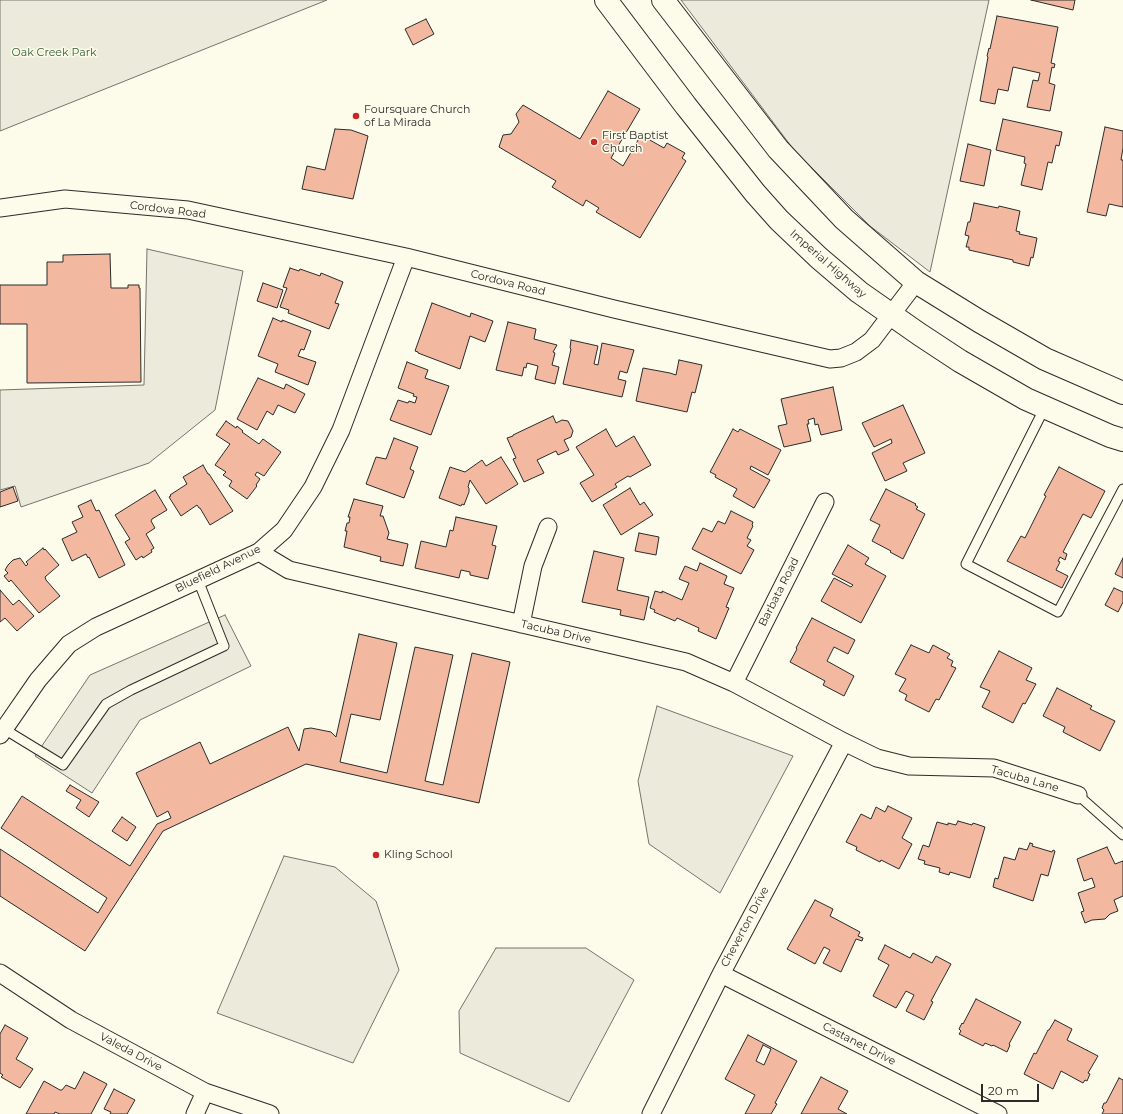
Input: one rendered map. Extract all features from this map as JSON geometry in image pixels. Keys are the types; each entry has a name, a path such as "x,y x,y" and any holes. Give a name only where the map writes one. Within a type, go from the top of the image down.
{"main road":[{"name":"Imperial Highway","path":"606,0 686,106 755,193 774,215 819,258 859,292 960,361 1026,399 1110,436 1123,440"},
{"path":"662,0 778,149 844,219 916,282 1045,359 1123,393"}],"street":[{"name":"Cordova Road","path":"0,208 65,199 188,210 406,257 614,309 830,359 841,358 856,352 872,340 916,282"},
{"name":"Bluefield Avenue","path":"2,732 38,680 69,644 96,627 259,552 284,530 313,487 341,430 406,257"},
{"name":"Barbata Road","path":"734,683 825,502"},
{"path":"521,624 533,566 548,527"},
{"name":"Tacuba Drive","path":"259,552 289,570 686,662 734,683 844,742"},
{"name":"Tacuba Lane","path":"844,742 877,758 909,766 994,768 1078,795"},
{"name":"Cheverton Drive","path":"651,1114 721,974 844,742"},
{"name":"Valeda Drive","path":"0,973 71,1020 205,1092 270,1114"},
{"name":"Castanet Drive","path":"721,974 998,1114"},
{"path":"195,1114 205,1092"}],"lane":[{"path":"1045,407 966,564 1058,612 1123,489"},
{"path":"2,732 63,765 106,704 131,690 224,646 198,580"},
{"name":"Tacuba Lane","path":"1078,795 1123,835"}],"green space":[{"name":"Oak Creek Park","path":"0,0 327,0 0,131"},
{"path":"681,0 989,0 930,272 870,226 794,150"},
{"path":"657,706 793,756 720,893 649,844 638,781"},
{"path":"284,856 335,867 376,901 399,970 353,1063 217,1013"},
{"path":"496,948 586,948 634,980 569,1102 460,1053 459,1011"}],"shaded area":[{"path":"147,249 243,271 215,410 149,463 21,507 15,486 0,490 0,390 144,385"},
{"path":"225,615 251,666 140,720 92,793 35,756 90,675"}],"building":[{"path":"1031,0 1075,0 1073,10"},
{"path":"997,16 1058,27 1051,63 1055,64 1054,68 1052,67 1049,83 1055,85 1050,111 1027,107 1033,80 1038,81 1040,73 1013,67 1008,91 998,89 995,104 980,101 987,56 989,48 990,49"},
{"path":"426,19 434,34 413,45 405,29"},
{"path":"608,91 640,109 611,158 623,166 641,135 664,148 667,143 685,153 682,158 686,161 640,238 596,212 599,208 586,200 583,206 552,187 556,181 499,147 503,135 511,134 519,122 516,114 523,105 580,139"},
{"path":"1003,119 1062,132 1059,146 1056,145 1052,163 1048,162 1042,190 1021,185 1026,164 1024,163 1025,157 996,150"},
{"path":"1105,127 1123,131 1121,160 1123,160 1123,207 1109,204 1106,216 1087,212"},
{"path":"335,129 351,130 368,136 353,199 302,189 307,166 325,170"},
{"path":"968,144 991,150 984,186 960,181"},
{"path":"974,203 998,208 999,206 1020,211 1016,231 1020,232 1019,234 1037,238 1033,258 1031,257 1029,266 1013,262 1013,260 969,250 969,247 966,247 969,236 965,235 968,222 970,222"},
{"path":"110,254 111,288 128,288 128,285 139,285 140,288 141,382 27,383 27,324 0,324 0,285 47,285 47,262 63,262 63,255"},
{"path":"290,268 299,271 300,269 320,276 321,273 343,282 335,303 339,304 329,329 288,313 289,310 280,307 287,288 283,287"},
{"path":"263,283 283,290 277,308 257,301"},
{"path":"432,303 470,317 471,313 493,321 485,342 470,336 460,369 415,351"},
{"path":"273,318 311,331 304,350 301,349 298,356 316,362 308,385 275,372 278,364 258,356"},
{"path":"508,322 536,329 534,339 557,345 553,352 555,353 552,365 559,367 555,384 535,379 538,366 527,363 526,368 524,367 522,376 496,370"},
{"path":"571,340 598,346 594,364 598,365 602,343 634,350 627,373 620,371 618,379 626,381 622,397 563,384 571,349"},
{"path":"679,360 702,365 695,393 692,392 687,412 636,401 643,368 676,375"},
{"path":"407,362 428,370 425,378 449,386 431,435 390,420 398,400 408,403 409,401 415,403 417,397 413,396 414,394 398,388"},
{"path":"258,378 284,389 286,384 305,394 295,413 278,405 273,415 267,411 257,430 237,419"},
{"path":"833,387 842,430 821,435 818,424 815,425 814,418 808,420 809,424 807,424 811,441 784,447 778,426 787,424 781,399"},
{"path":"903,405 925,453 903,463 907,471 885,481 872,453 892,443 891,439 874,447 862,423"},
{"path":"553,416 556,423 562,420 568,421 573,431 571,437 564,440 569,450 558,455 556,451 537,460 544,473 524,482 513,459 516,458 507,438"},
{"path":"226,421 236,428 237,426 243,431 242,432 259,444 263,439 281,452 264,476 257,472 255,475 260,479 256,485 257,486 247,499 229,486 232,481 223,475 226,472 215,465 230,444 216,435"},
{"path":"606,429 616,447 634,436 651,465 615,484 617,487 592,502 580,483 594,475 576,447"},
{"path":"733,429 738,432 740,429 781,450 768,475 751,466 750,469 770,480 754,508 733,496 737,489 715,477 716,475 710,472"},
{"path":"394,438 418,447 410,469 414,471 404,498 366,484 376,457 386,459"},
{"path":"501,457 518,484 486,504 470,480 468,487 469,492 464,505 462,504 461,506 439,498 450,467 465,472 482,460 486,466"},
{"path":"203,465 233,511 210,525 197,505 181,516 169,497 187,484 183,477"},
{"path":"1059,467 1105,491 1091,518 1083,514 1063,552 1067,554 1065,560 1060,557 1058,561 1060,562 1056,570 1068,576 1062,588 1007,561 1021,536 1025,538 1046,496 1044,495"},
{"path":"13,487 18,501 0,507 0,492"},
{"path":"630,488 640,505 644,502 653,515 621,535 603,505"},
{"path":"886,489 916,504 915,505 918,507 916,509 925,514 903,559 872,541 880,525 870,520"},
{"path":"155,490 167,510 152,519 151,521 155,528 146,534 154,548 151,550 152,552 143,558 142,556 136,560 125,542 130,539 115,515"},
{"path":"354,499 383,506 380,516 383,516 389,533 387,539 408,544 403,566 380,561 381,557 344,547 347,531 345,531 347,523 349,523 350,517 348,517"},
{"path":"91,500 96,511 99,510 125,565 99,578 89,557 88,558 86,554 72,561 62,539 77,532 72,522 83,517 78,506"},
{"path":"731,511 753,522 753,526 747,538 751,540 747,546 754,550 741,574 692,549 703,528 712,532 718,521 725,524"},
{"path":"456,517 497,526 492,545 496,546 488,579 470,575 470,572 461,570 459,578 415,568 421,541 446,547 450,530 453,531"},
{"path":"639,533 659,537 656,555 635,551"},
{"path":"848,545 869,558 865,564 886,576 861,623 821,601 834,578 851,587 853,585 832,574"},
{"path":"43,548 59,565 45,577 60,596 39,613 11,580 9,582 4,576 8,573 5,570 13,560 20,558 26,566 28,564 26,562"},
{"path":"594,551 624,558 617,590 649,597 644,620 620,615 621,610 582,602"},
{"path":"1123,558 1123,578 1115,574"},
{"path":"700,563 727,576 724,584 734,588 726,607 729,608 716,639 698,631 699,628 677,618 675,621 654,612 655,610 650,608 655,591 662,593 662,591 682,600 689,583 679,579 685,566 697,571"},
{"path":"1114,588 1123,592 1123,602 1118,612 1105,605"},
{"path":"0,590 13,605 19,600 34,616 17,631 5,618 0,622"},
{"path":"812,618 855,640 848,654 834,647 827,661 854,676 844,696 823,685 825,681 790,662"},
{"path":"359,634 397,643 380,720 351,714 340,762 387,773 415,647 453,655 425,781 443,785 472,653 510,662 479,803 306,764 163,831 85,951 0,896 0,849 98,913 107,898 1,828 22,796 130,866 157,824 171,818 168,811 157,817 136,773 200,742 210,764 288,727 299,751 304,729 311,728 331,732 336,737"},
{"path":"911,645 929,653 933,645 950,654 947,658 953,661 951,666 956,668 939,700 936,699 929,712 905,700 907,695 899,691 906,679 895,674"},
{"path":"999,651 1032,668 1026,680 1036,684 1025,704 1023,703 1013,723 982,707 990,691 980,687"},
{"path":"1057,688 1092,706 1090,709 1115,721 1100,751 1063,732 1065,727 1043,716"},
{"path":"70,785 99,802 89,817 76,808 81,800 66,791"},
{"path":"888,806 912,818 902,838 912,844 899,869 881,860 880,862 856,850 857,847 846,842 861,814 871,819 876,807 885,812"},
{"path":"122,817 136,827 127,841 112,831"},
{"path":"958,821 972,825 973,823 985,827 970,878 950,872 949,875 939,872 940,868 924,864 925,861 918,859 923,845 929,847 937,822 948,825 948,823 956,825"},
{"path":"1030,843 1033,844 1032,846 1052,852 1053,850 1055,851 1048,876 1041,874 1033,901 993,887 995,878 998,879 1004,857 1015,860 1019,848 1027,850"},
{"path":"1107,847 1115,864 1123,861 1123,896 1114,900 1118,911 1110,914 1105,919 1092,920 1085,923 1081,912 1084,911 1078,893 1095,887 1092,878 1084,881 1077,859"},
{"path":"815,900 833,909 830,916 860,932 858,936 863,938 862,941 856,939 841,972 823,963 830,950 824,947 815,964 787,949"},
{"path":"885,945 910,958 913,953 932,963 936,956 951,964 931,1001 933,1002 924,1020 906,1011 914,995 906,991 896,1008 873,996 889,965 878,959"},
{"path":"976,999 1021,1022 1009,1044 1010,1045 1007,1052 985,1043 983,1046 959,1034 961,1031 959,1029"},
{"path":"1055,1020 1072,1029 1067,1040 1098,1056 1088,1073 1090,1074 1087,1081 1085,1080 1083,1083 1061,1071 1053,1089 1024,1074 1034,1053 1036,1054 1048,1030"},
{"path":"5,1025 28,1038 16,1059 33,1069 20,1088 1,1077 3,1075 0,1073 0,1034"},
{"path":"748,1035 797,1061 775,1103 777,1104 771,1114 745,1114 755,1095 725,1079","holes":["763,1045 771,1049 764,1065 756,1061"]},
{"path":"84,1072 107,1084 91,1114 60,1114 55,1112 54,1114 26,1114 44,1081 60,1090 62,1090 66,1085 75,1089"},
{"path":"821,1077 848,1091 838,1109 847,1114 801,1114"},
{"path":"1119,1078 1123,1080 1123,1114 1102,1114 1104,1110 1102,1108 1104,1103 1106,1103"},
{"path":"114,1089 135,1100 127,1114 110,1114 111,1112 104,1109"}],"place":[{"name":"Foursquare Church of La Mirada","path":"356,116"},
{"name":"First Baptist Church","path":"594,142"},
{"name":"Kling School","path":"376,855"}]}
